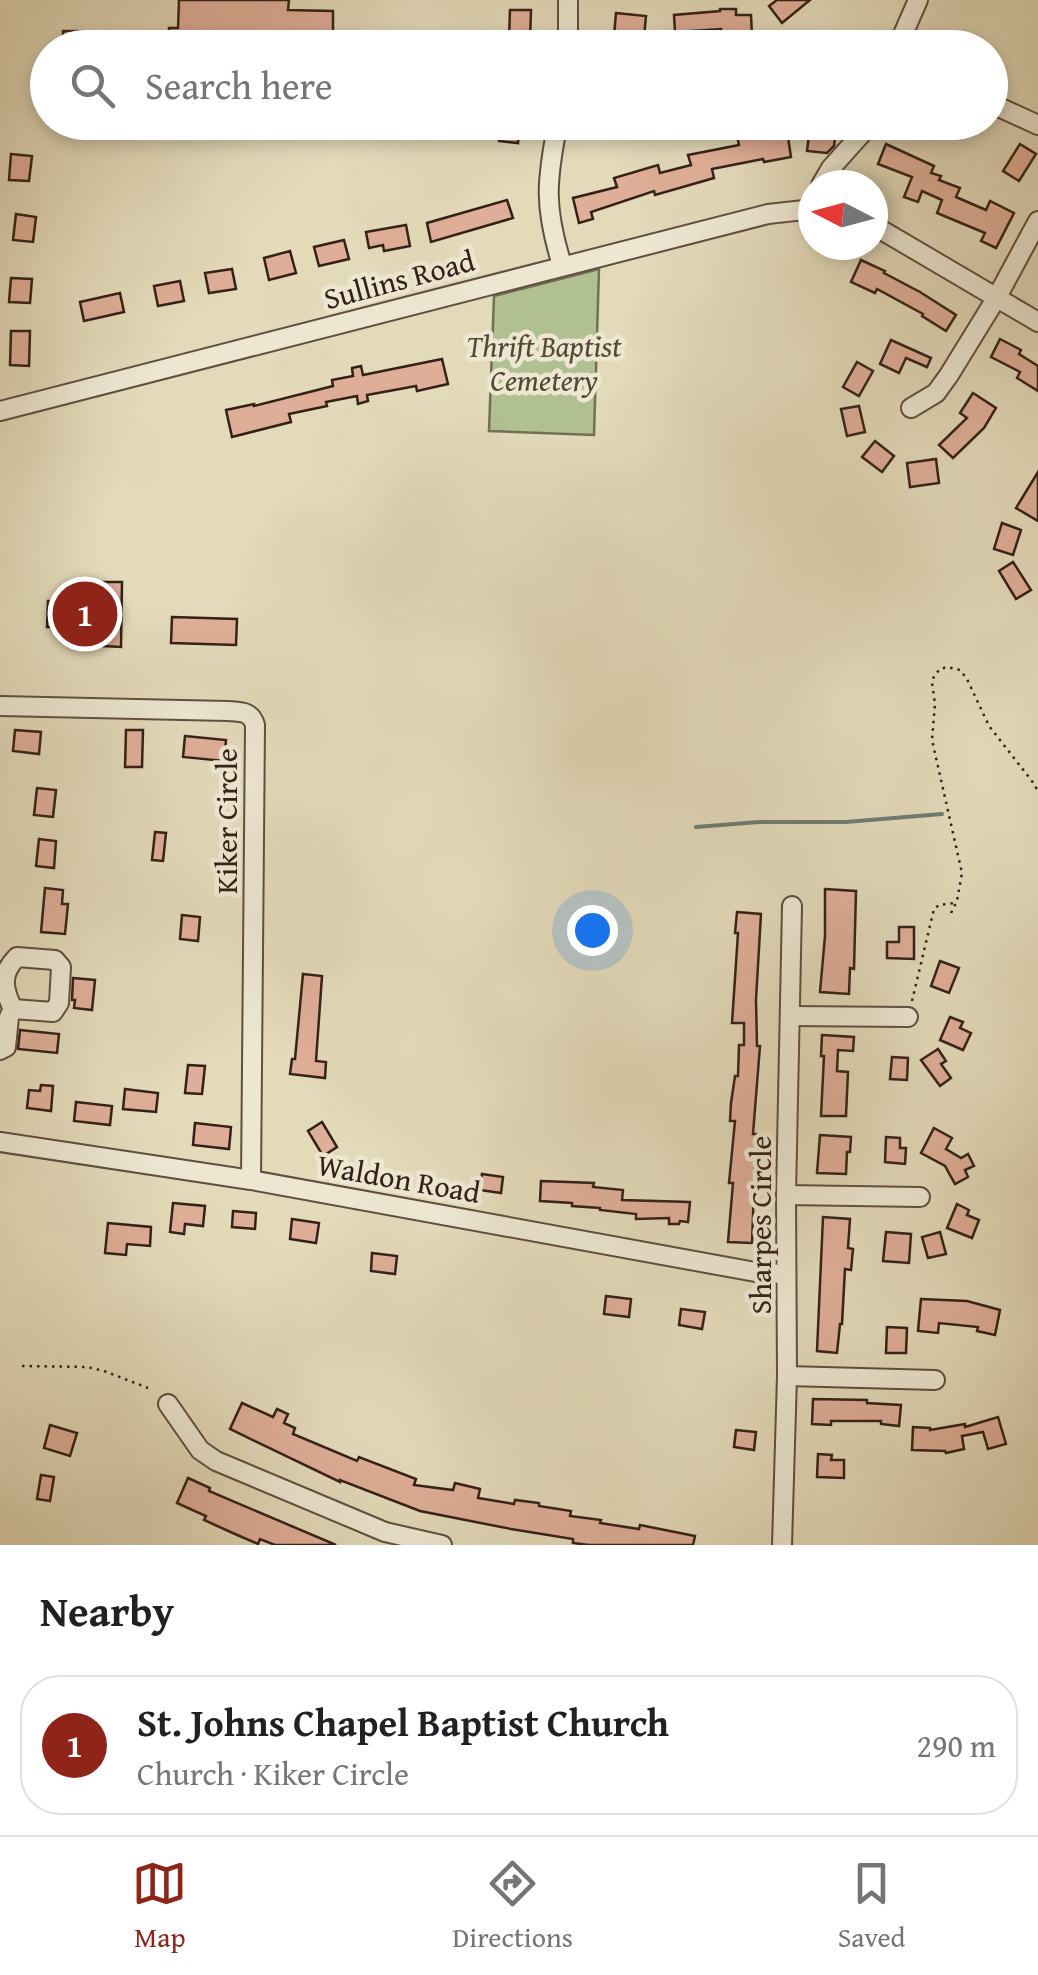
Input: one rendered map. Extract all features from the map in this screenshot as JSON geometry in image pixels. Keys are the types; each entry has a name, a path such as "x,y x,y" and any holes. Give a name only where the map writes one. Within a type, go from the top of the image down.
{"street":[{"path":"568,0 568,30"},
{"path":"905,30 918,0"},
{"path":"1008,111 1038,125"},
{"path":"555,140 547,192 562,266"},
{"path":"831,170 856,140"},
{"name":"Sullins Road","path":"0,410 768,214 798,211"},
{"path":"911,408 936,393 997,297 1038,221"},
{"path":"888,234 1038,322"},
{"name":"Kiker Circle","path":"0,706 228,711 246,713 254,721 251,1180"},
{"name":"Sharpes Circle","path":"782,1545 792,906"},
{"path":"0,1050 6,1047 13,1009 1,981 10,964 17,958 55,960 60,966 59,1003 53,1012 13,1009"},
{"path":"790,1016 910,1008"},
{"name":"Waldon Road","path":"0,1142 251,1180 761,1273 786,1274"},
{"path":"786,1195 920,1197"},
{"path":"787,1376 935,1380"},
{"path":"168,1404 200,1450 216,1461 383,1539 442,1545"}],"path":[{"path":"951,914 962,874 931,730 936,704 932,683 940,669 947,666 960,670 968,679 989,726 1038,793"},
{"path":"910,1008 934,909 956,903"},
{"path":"22,1366 87,1367 148,1388"}],"green space":[{"name":"Thrift Baptist Cemetery","path":"599,269 594,435 489,431 494,296"}],"building":[{"path":"179,0 289,0 288,10 333,11 333,30 169,30 178,28"},
{"path":"777,0 810,0 782,23 769,6"},
{"path":"736,9 736,15 751,15 752,30 675,30 674,15"},
{"path":"510,10 531,10 530,30 509,30"},
{"path":"616,13 646,16 645,30 615,30"},
{"path":"738,140 788,140 791,157 712,169 714,178 655,195 654,191 591,212 593,219 579,223 573,198 617,187 614,178 658,165 660,173 691,165 688,155 739,145"},
{"path":"808,140 835,140 827,153 807,151"},
{"path":"886,144 934,166 931,173 941,176 939,180 960,188 956,197 986,210 990,201 1014,213 996,248 981,241 985,233 937,213 942,200 922,191 918,202 904,197 912,177 878,164"},
{"path":"1020,144 1036,154 1019,181 1003,171"},
{"path":"11,154 32,156 29,181 9,180"},
{"path":"507,200 513,218 431,242 427,223"},
{"path":"16,214 36,217 33,242 13,240"},
{"path":"406,225 410,246 384,251 383,245 369,248 366,232"},
{"path":"344,240 349,259 319,266 314,247"},
{"path":"290,251 296,273 269,280 264,258"},
{"path":"861,260 956,315 946,331 877,289 875,293 851,282"},
{"path":"232,269 236,289 209,293 205,273"},
{"path":"11,278 32,279 30,303 9,302"},
{"path":"180,281 184,301 158,306 154,286"},
{"path":"120,293 124,312 84,321 80,302"},
{"path":"11,331 30,331 29,366 10,365"},
{"path":"1000,339 1021,350 1019,354 1038,366 1038,391 1017,378 1020,372 991,357"},
{"path":"891,340 931,358 927,367 906,358 899,373 880,364"},
{"path":"442,359 448,384 367,395 368,401 358,404 357,396 326,402 327,406 289,414 291,422 232,437 226,410 333,386 332,380 353,376 352,368 361,366 363,375"},
{"path":"857,362 873,371 859,396 843,387"},
{"path":"973,393 996,408 984,428 953,458 939,445 967,418 960,413"},
{"path":"859,406 865,432 847,436 841,409"},
{"path":"875,441 894,456 882,472 862,457"},
{"path":"936,459 939,483 910,487 907,463"},
{"path":"1038,472 1038,521 1016,508"},
{"path":"1002,523 1021,530 1013,555 994,549"},
{"path":"1013,562 1031,590 1016,599 999,571"},
{"path":"102,582 122,582 121,647 103,646 103,628 47,627 48,601 102,601"},
{"path":"172,617 237,619 236,645 171,643"},
{"path":"15,730 41,732 39,754 13,751"},
{"path":"126,730 143,730 142,767 125,767"},
{"path":"185,736 226,740 224,761 183,757"},
{"path":"37,788 56,790 53,817 34,815"},
{"path":"155,832 166,833 163,861 152,860"},
{"path":"39,839 56,841 54,868 36,866"},
{"path":"45,888 63,890 62,904 68,904 65,934 41,932"},
{"path":"825,889 856,891 854,969 850,968 849,994 820,992"},
{"path":"737,912 761,914 752,1243 728,1242 735,1121 730,1121 731,1103 738,1076 739,1045 744,1045 744,1023 732,1023"},
{"path":"182,915 200,917 198,941 180,939"},
{"path":"899,927 914,927 914,959 887,958 887,942 899,942"},
{"path":"940,961 959,968 949,993 931,986"},
{"path":"303,974 322,976 316,1061 326,1062 325,1078 290,1074 295,1059"},
{"path":"73,978 95,980 92,1010 74,1008"},
{"path":"950,1017 963,1022 960,1028 971,1033 963,1050 940,1040"},
{"path":"20,1030 59,1034 57,1053 18,1049"},
{"path":"822,1035 854,1037 853,1051 838,1050 837,1071 848,1072 846,1116 821,1116"},
{"path":"938,1049 946,1061 941,1064 951,1078 940,1086 921,1060"},
{"path":"892,1057 908,1058 907,1080 890,1079"},
{"path":"188,1065 205,1066 202,1094 185,1093"},
{"path":"41,1085 53,1086 51,1111 27,1108 29,1090 40,1091"},
{"path":"125,1089 158,1093 156,1112 123,1109"},
{"path":"76,1102 112,1106 110,1125 74,1121"},
{"path":"322,1122 337,1147 323,1156 308,1131"},
{"path":"195,1123 231,1127 229,1149 193,1145"},
{"path":"934,1128 952,1138 946,1149 961,1158 968,1154 974,1166 965,1170 968,1177 955,1184 945,1166 921,1153"},
{"path":"820,1135 851,1137 846,1174 817,1173"},
{"path":"886,1137 900,1138 900,1148 906,1148 905,1164 885,1162"},
{"path":"482,1174 503,1177 501,1193 480,1190"},
{"path":"541,1181 594,1183 593,1187 623,1190 622,1200 690,1202 688,1222 669,1224 669,1218 636,1219 636,1214 540,1201"},
{"path":"173,1203 205,1206 203,1226 185,1224 184,1234 170,1232"},
{"path":"957,1204 969,1210 967,1215 979,1220 972,1238 947,1228"},
{"path":"233,1211 256,1213 255,1229 232,1227"},
{"path":"823,1217 850,1219 851,1270 845,1269 837,1353 817,1351"},
{"path":"292,1219 319,1223 316,1243 290,1239"},
{"path":"108,1223 151,1227 150,1246 127,1244 126,1255 105,1253"},
{"path":"886,1232 911,1234 909,1263 883,1261"},
{"path":"940,1232 946,1254 928,1258 922,1237"},
{"path":"372,1253 397,1256 395,1274 371,1271"},
{"path":"606,1296 631,1299 629,1317 604,1314"},
{"path":"921,1299 967,1301 1000,1310 995,1335 977,1331 978,1327 939,1323 938,1333 918,1331"},
{"path":"681,1309 705,1312 702,1329 679,1325"},
{"path":"887,1327 907,1328 906,1353 886,1353"},
{"path":"813,1399 901,1405 899,1426 881,1421 812,1424"},
{"path":"242,1403 273,1417 277,1409 288,1414 284,1423 295,1428 293,1434 357,1461 359,1457 416,1479 414,1485 453,1490 455,1483 480,1489 478,1498 514,1504 515,1500 539,1503 571,1511 570,1516 601,1520 600,1523 639,1529 640,1525 695,1536 693,1545 589,1545 420,1511 340,1482 230,1429"},
{"path":"998,1417 1006,1444 988,1449 983,1432 962,1436 964,1449 946,1453 912,1450 913,1427 965,1427"},
{"path":"50,1425 77,1433 70,1456 44,1448"},
{"path":"736,1430 756,1432 754,1450 734,1447"},
{"path":"818,1454 844,1460 844,1478 817,1477"},
{"path":"41,1475 54,1477 50,1501 37,1499"},
{"path":"188,1478 210,1488 209,1491 336,1545 275,1545 260,1539 258,1544 204,1520 206,1516 177,1503"}],"waterway":[{"path":"696,827 942,814"}],"place":[{"name":"St. Johns Chapel Baptist Church","path":"85,614"}]}
